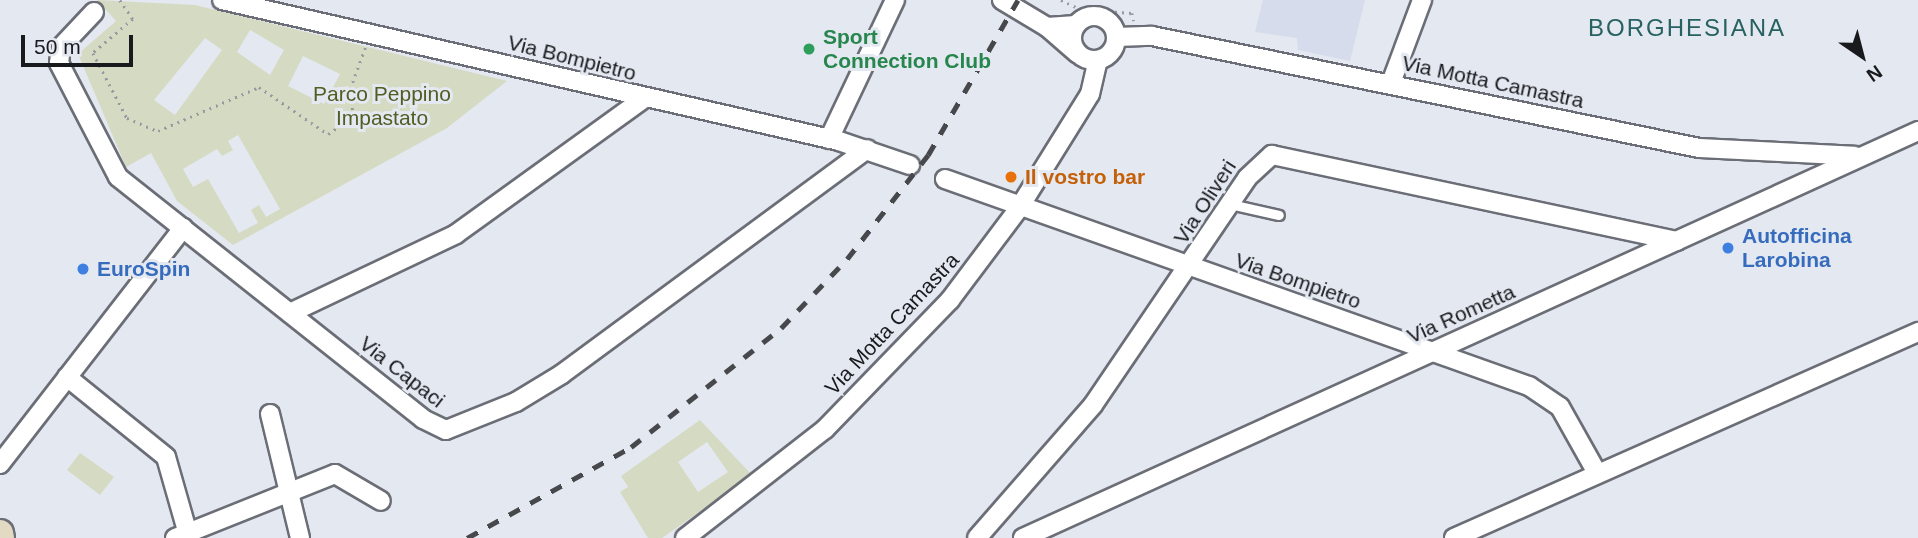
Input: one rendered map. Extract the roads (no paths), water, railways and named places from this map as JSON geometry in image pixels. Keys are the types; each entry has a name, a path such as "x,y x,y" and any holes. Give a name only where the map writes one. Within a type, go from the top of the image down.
{"main road":[{"path":"0,533 1,538"}],"street":[{"name":"Via Bompietro","path":"222,0 643,99 829,139 910,165"},
{"path":"829,139 895,0"},
{"path":"1002,0 1047,27 1077,53 1098,60 1111,52 1116,37 1110,23 1097,16 1076,25 1047,27"},
{"path":"1391,83 1422,0"},
{"name":"Via Capaci","path":"94,12 61,47 62,70 114,172 427,423 460,428 562,374 867,149"},
{"path":"1076,25 1071,39 1077,53"},
{"name":"Via Motta Camastra","path":"1116,37 1138,35 1391,83 1699,148 1862,156"},
{"name":"Via Motta Camastra","path":"685,538 793,456 873,383 950,300 1019,208 1090,94 1098,60"},
{"path":"290,313 456,234 643,99"},
{"name":"Via Rometta","path":"1023,538 1918,131"},
{"name":"Via Oliveri","path":"977,538 1086,414 1190,267 1258,164 1284,153 1677,241"},
{"name":"Via Bompietro","path":"945,179 1019,208 1432,353 1549,397 1597,472"},
{"path":"0,464 183,228"},
{"path":"1454,538 1597,472 1918,332"},
{"path":"67,377 166,457 184,536 290,491 341,474 381,501"},
{"path":"270,414 300,538"}],"lane":[{"path":"1230,204 1279,215"}],"railway":[{"path":"467,538 631,447 781,328 847,259 928,155 1018,0"}],"place":[{"name":"Sport Connection Club","path":"809,49"},
{"name":"Il vostro bar","path":"1011,177"},
{"name":"Autofficina Larobina","path":"1728,248"},
{"name":"EuroSpin","path":"83,269"}],"district":[{"name":"BORGHESIANA","path":"1687,28"}],"park label":[{"name":"Parco Peppino Impastato","path":"382,106"}]}
